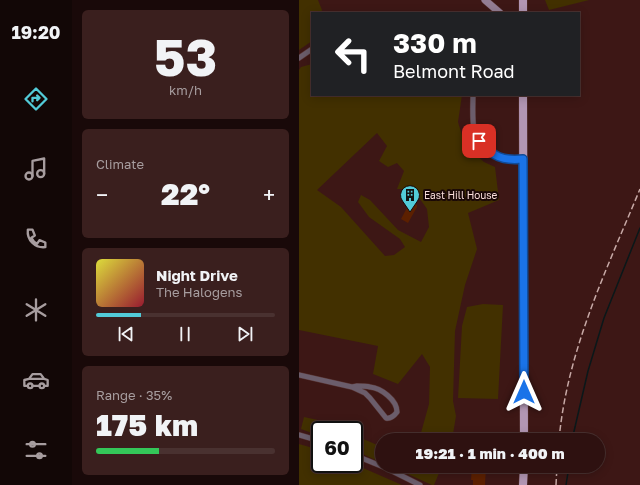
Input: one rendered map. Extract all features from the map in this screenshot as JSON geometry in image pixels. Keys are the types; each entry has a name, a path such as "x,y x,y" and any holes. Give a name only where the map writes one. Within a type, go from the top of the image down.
{"main road":[{"path":"523,0 523,12"},
{"path":"523,96 524,433"},
{"path":"523,485 524,473"}],"street":[{"path":"485,0 499,12"},
{"path":"299,58 311,50"},
{"path":"473,96 473,119 475,131 479,141 497,157 509,160 523,159"},
{"path":"299,375 353,387 365,393 386,418 389,419 397,412 394,401 378,390 371,387 353,387"},
{"path":"299,435 311,438"},
{"path":"363,459 420,485"}],"shaded area":[{"path":"299,0 318,0 322,10 321,12 311,12 311,42 299,50"},
{"path":"545,0 589,0 549,10"},
{"path":"311,64 311,96 462,96 458,122 465,145 484,162 495,167 499,200 468,213 477,249 465,285 455,331 453,401 456,416 453,433 421,433 429,404 430,367 422,354 398,384 373,374 378,346 299,330 299,70 301,67","holes":["377,133 387,146 379,161 388,167 397,163 404,171 397,189 413,189 427,209 429,227 421,242 398,230 370,200 361,195 358,202 369,217 400,239 405,247 394,255 385,256 341,207 317,190"]},
{"path":"483,304 503,305 498,399 458,398 462,326 467,307"},
{"path":"304,417 322,421 311,421 311,433 301,429"},
{"path":"363,439 375,444 375,460 363,454"},
{"path":"299,444 311,447 311,473 363,473 363,468 402,485 299,485"},
{"path":"405,473 439,473 434,485"}],"building":[{"name":"East Hill House","path":"412,202 417,205 417,207 408,223 401,219"},
{"path":"472,473 486,473 485,485 473,485 473,480 471,480"}],"waterway":[{"path":"574,433 588,371 604,318 640,228"},
{"path":"566,485 568,473"}],"railway":[{"path":"560,433 563,407 579,343 602,281 640,189"},
{"path":"556,485 557,473"}],"place":[{"name":"East Hill House","path":"410,212"}],"route":[{"path":"479,141 497,157 509,160 523,159 524,392"}]}
